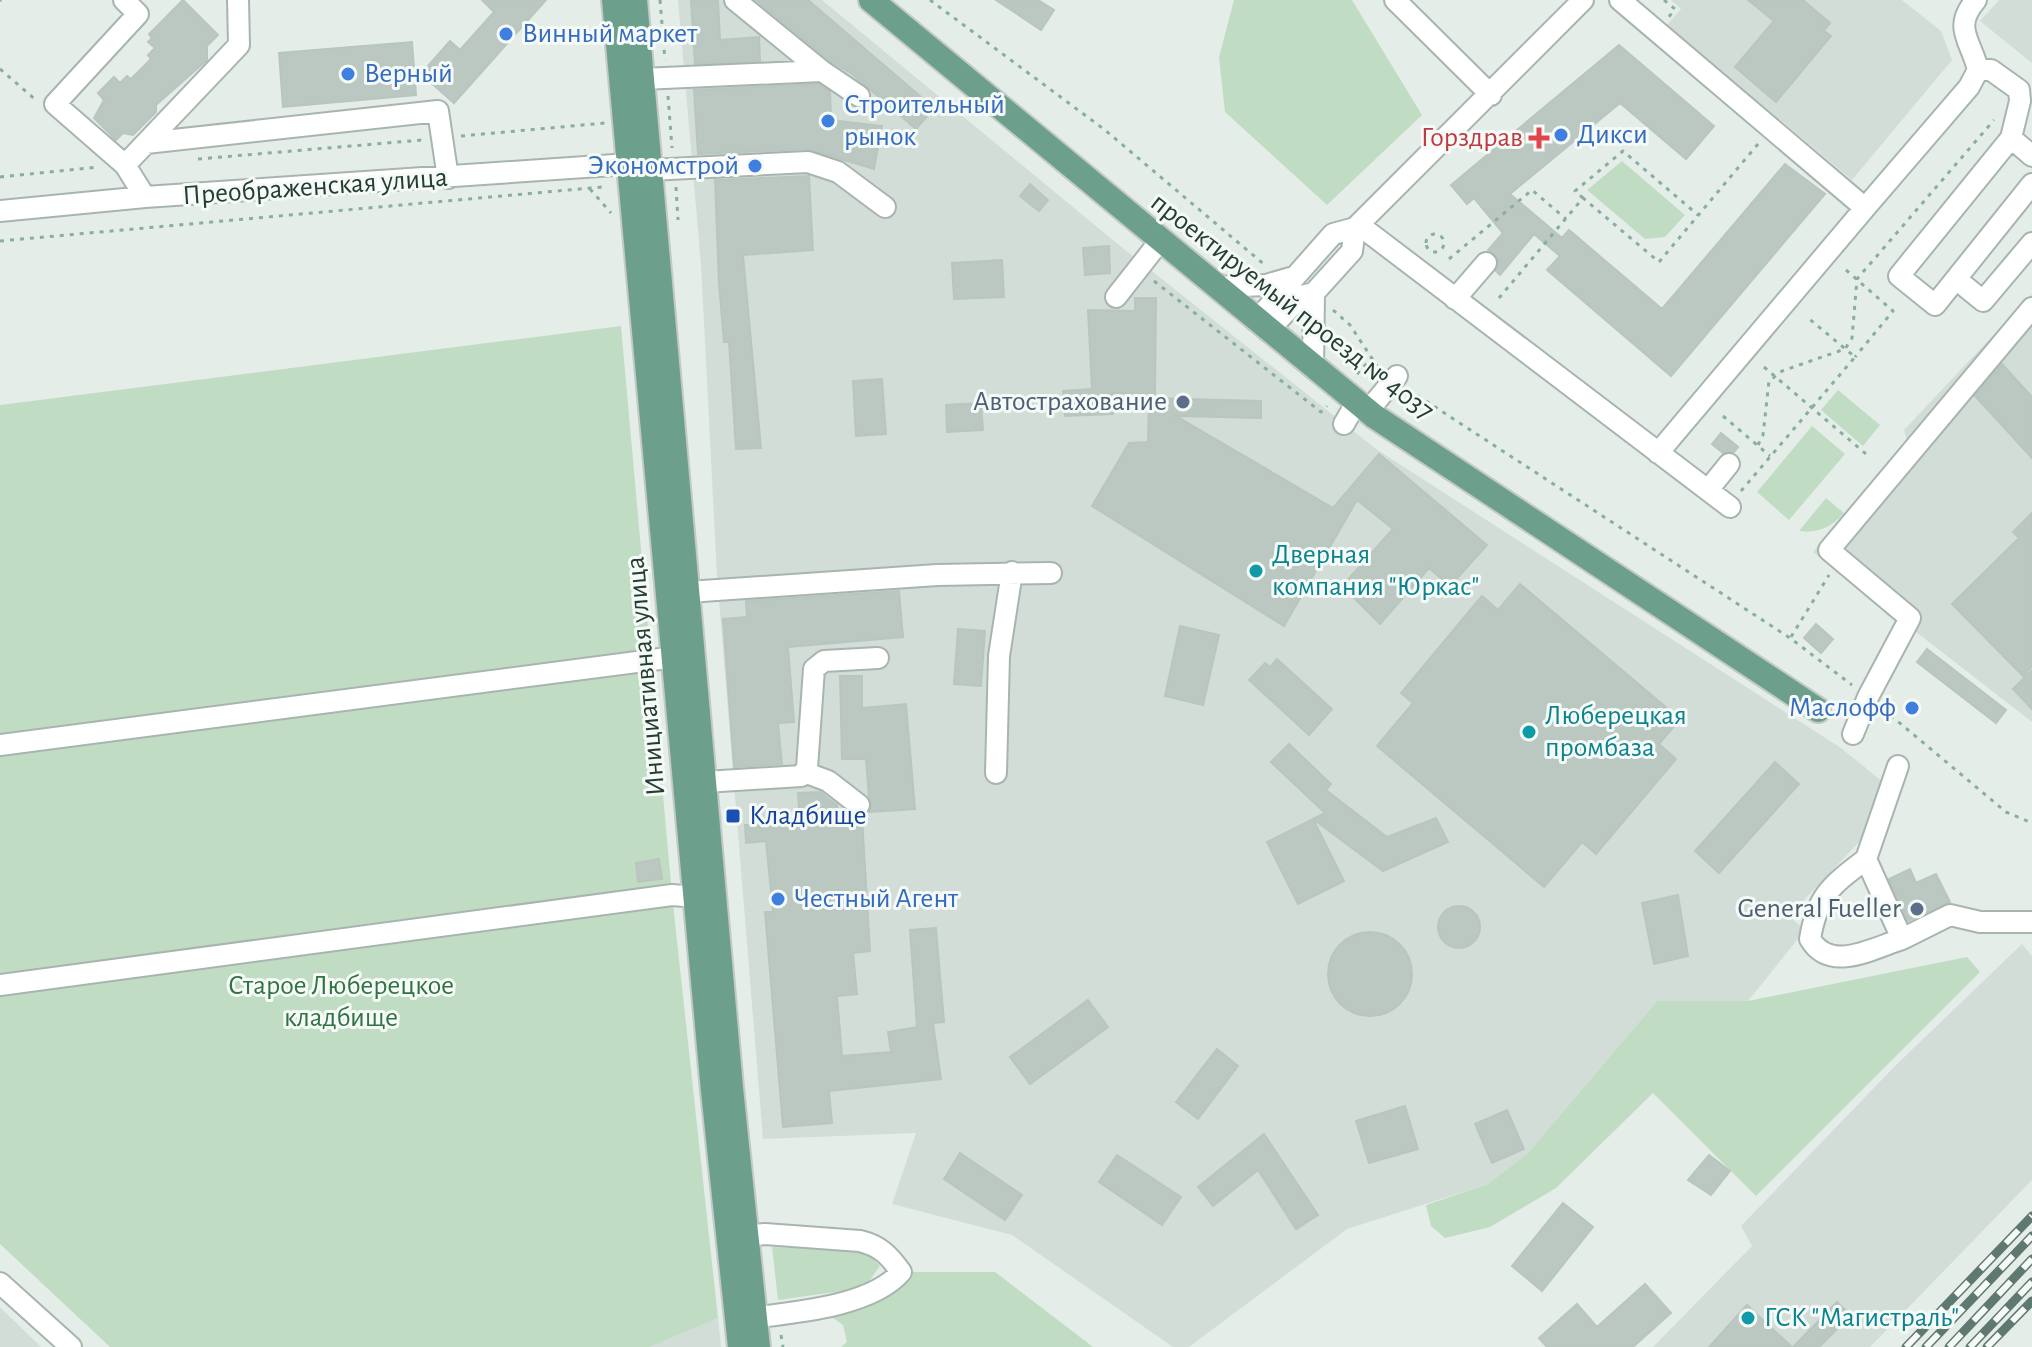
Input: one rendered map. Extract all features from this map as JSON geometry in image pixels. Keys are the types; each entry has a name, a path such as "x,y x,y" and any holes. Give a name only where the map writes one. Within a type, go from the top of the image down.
{"main road":[{"name":"Инициативная улица","path":"614,0 640,167 688,592 705,782 737,1237"},
{"name":"Инициативная улица","path":"635,0 642,79 640,167 675,657 697,897 745,1319 740,1347"},
{"name":"проектируемый проезд № 4037","path":"871,0 1313,368 1356,413 1818,710"},
{"name":"Инициативная улица","path":"745,1319 758,1347"}],"street":[{"path":"124,0 138,14 55,104 125,165 145,197"},
{"path":"125,165 239,45 238,0"},
{"path":"735,0 822,71 859,96"},
{"path":"1395,0 1491,95"},
{"path":"1216,287 1266,285 1283,276 1333,234 1357,226 1583,0"},
{"path":"1620,0 1865,208"},
{"path":"1658,453 1969,87 1978,70 1963,29 1964,13 1976,0"},
{"path":"1978,70 1991,70 2019,90 2020,101 2011,138 1899,276 1935,305 2032,184"},
{"path":"642,79 822,71"},
{"path":"146,143 438,111 448,178"},
{"path":"2011,138 2032,156"},
{"name":"Преображенская улица","path":"0,211 145,197 448,178 640,167 808,162 838,172 885,207"},
{"path":"1313,368 1319,298 1352,251 1357,226"},
{"path":"1357,226 1708,490 1735,499"},
{"path":"1116,297 1160,241"},
{"path":"1956,279 1983,301 2032,243"},
{"path":"1460,302 1491,267"},
{"path":"1262,326 1284,291 1283,276"},
{"path":"1262,326 1301,296 1319,298"},
{"path":"1853,734 1868,697 1910,618 1829,550 2032,308"},
{"path":"1356,413 1396,378"},
{"path":"1708,490 1729,464"},
{"path":"688,592 1012,572 1051,573"},
{"path":"996,773 999,656 1012,572"},
{"path":"0,745 675,657"},
{"path":"705,782 801,776 804,772 814,669 824,661 878,658"},
{"path":"1898,766 1866,859 1827,889 1814,916 1810,939 1818,953 1833,958 1902,939 1950,915 1980,922 2032,922"},
{"path":"804,772 828,781 859,805"},
{"path":"1866,859 1902,939"},
{"path":"0,985 672,895 697,897"},
{"path":"737,1237 860,1241 875,1245 888,1254 901,1272 890,1285 869,1295 745,1319"},
{"path":"0,1283 71,1347"}],"path":[{"path":"930,0 1105,130 1283,276"},
{"path":"1664,0 1675,9 1664,24"},
{"path":"1758,445 1764,426 1766,389 1774,375 1845,349 1852,338 1857,279 1996,117"},
{"path":"186,160 605,123"},
{"path":"1698,215 1623,151 1575,191 1659,262 1758,144"},
{"path":"0,177 125,165"},
{"path":"0,241 610,186"},
{"path":"590,189 614,217"},
{"path":"1449,259 1532,190 1566,219"},
{"path":"1499,298 1583,198"},
{"path":"1430,235 1441,235 1445,240 1441,251 1430,251 1426,246 1430,235"},
{"path":"1138,269 1321,412"},
{"path":"1735,499 1893,311 1846,270"},
{"path":"1319,298 1350,325 1381,371 1790,638 1868,697 2006,812 2032,823"},
{"path":"1807,317 1855,357"},
{"path":"1764,367 1866,454"},
{"path":"1723,416 1770,456"},
{"path":"1790,638 1839,559"}],"shaded area":[{"path":"678,0 822,0 1114,241 1376,449 1841,748 1883,782 1861,840 1789,916 1805,930 1748,1001 1657,1001 1528,1153 1488,1184 1347,1229 1189,1347 1173,1347 1012,1235 892,1204 916,1133 763,1139 717,576 701,265"},
{"path":"1671,0 1902,0 1941,31 1952,60 1852,180 1667,25 1681,9"},
{"path":"1999,0 2032,0 2032,63 1980,21"},
{"path":"2032,294 2032,722 1813,552 1907,441 1904,430"},
{"path":"2022,944 2032,956 2032,1180 1870,1347 1653,1347 1752,1246 1741,1226 1894,1067"},
{"path":"0,1307 41,1347 0,1347"},
{"path":"718,1318 721,1347 650,1347"}],"green space":[{"path":"1234,0 1352,0 1422,115 1327,205 1225,112 1219,57"},
{"path":"1622,161 1685,215 1665,237 1645,239 1587,190"},
{"name":"Старое Люберецкое кладбище","path":"621,326 672,895 718,1318 650,1347 110,1347 0,1244 0,405"},
{"path":"1838,390 1880,425 1863,446 1821,410"},
{"path":"1812,426 1845,454 1789,520 1757,492"},
{"path":"1826,498 1844,513 1824,528 1799,531"},
{"path":"1967,957 1980,972 1756,1196 1653,1093 1556,1188 1490,1227 1445,1238 1431,1226 1426,1205 1488,1184 1528,1153 1657,1001 1748,1001"},
{"path":"772,1247 865,1250 880,1266 864,1288 778,1300"},
{"path":"901,1272 995,1272 1093,1347 841,1347 847,1342 843,1325 826,1313"}],"building":[{"path":"183,0 218,35 207,46 207,60 156,105 156,112 133,135 123,133 116,140 94,118 104,100 98,93 114,77 120,83 127,76 131,79 151,59 148,55 155,48 148,42 152,38 149,34"},
{"path":"482,0 546,0 454,103 421,74 450,41 460,50 494,12"},
{"path":"691,0 718,0 720,40 759,37 760,61 695,64"},
{"path":"756,0 808,0 934,108 916,129 852,74 830,61"},
{"path":"996,0 1038,0 1054,10 1041,30"},
{"path":"1748,0 1803,0 1830,23 1824,31 1831,36 1776,102 1735,67 1774,21"},
{"name":"Верный","path":"412,42 416,95 283,107 279,53"},
{"path":"1619,45 1714,126 1686,159 1620,103 1510,194 1562,238 1569,230 1662,309 1785,164 1825,194 1671,376 1547,270 1560,256 1534,234 1500,275 1496,271 1498,258 1488,250 1503,233 1474,198 1467,204 1451,185"},
{"path":"818,84 830,92 831,120 882,126 874,169 808,149 698,154 694,90"},
{"path":"809,176 813,250 743,255 761,448 736,449 729,342 724,342 719,284 715,180"},
{"path":"1030,184 1048,200 1039,211 1020,196"},
{"path":"1109,246 1110,273 1085,275 1083,248"},
{"path":"1002,260 1004,297 954,299 952,263"},
{"path":"1135,298 1156,298 1155,394 1112,393 1113,414 1065,416 1063,391 1092,389 1088,310 1135,311"},
{"path":"2002,364 2032,397 2032,458 1975,396"},
{"path":"882,379 886,434 856,436 853,381"},
{"name":"Дверная компания \"Юркас\"","path":"1149,398 1261,401 1261,418 1176,416 1333,508 1379,454 1487,545 1450,586 1429,568 1380,624 1342,586 1393,529 1357,500 1284,626 1092,506 1129,443 1148,442"},
{"path":"981,403 983,430 947,432 946,405"},
{"path":"1721,433 1738,447 1734,452 1723,453 1712,444"},
{"path":"2032,513 2032,666 2023,676 1952,604 2019,538 2013,532"},
{"name":"Люберецкая промбаза","path":"1520,584 1680,719 1659,744 1676,759 1596,854 1582,842 1544,887 1377,746 1413,703 1401,693 1482,596 1498,610"},
{"path":"899,591 903,637 788,647 794,722 778,723 782,764 734,767 723,619 747,617 746,601"},
{"path":"1816,624 1833,639 1821,653 1804,638"},
{"path":"1180,626 1219,635 1203,705 1165,696"},
{"path":"958,629 985,631 981,686 954,684"},
{"path":"1927,649 2006,710 1996,723 1917,662"},
{"path":"1277,659 1332,709 1309,735 1249,680 1265,663 1270,667"},
{"path":"2032,670 2032,709 2013,689"},
{"path":"840,676 862,676 862,708 906,704 915,809 870,812 866,759 842,759"},
{"path":"1289,744 1331,784 1326,790 1387,837 1436,818 1448,842 1383,871 1313,819 1325,813 1271,762"},
{"path":"1775,762 1799,784 1719,873 1695,851"},
{"path":"820,792 837,805 838,819 862,817 870,951 853,953 857,994 837,996 842,1056 891,1052 888,1032 917,1027 910,930 936,928 944,1022 933,1023 941,1079 829,1091 832,1123 783,1127 765,912 773,912 766,841 746,843 745,825 800,822 798,793"},
{"path":"1313,819 1344,881 1298,904 1267,842"},
{"path":"659,859 662,879 638,882 636,863"},
{"path":"1910,869 1916,883 1936,874 1950,902 1908,921 1889,879"},
{"path":"1678,895 1688,956 1654,964 1642,903"},
{"path":"1459,906 1474,912 1480,927 1474,942 1459,948 1444,942 1438,927 1444,912"},
{"path":"1370,932 1386,935 1400,944 1409,958 1412,974 1409,990 1400,1004 1386,1013 1370,1016 1354,1013 1340,1004 1331,990 1328,974 1331,958 1340,944 1354,935"},
{"path":"1088,1000 1108,1027 1030,1084 1010,1057"},
{"path":"1217,1049 1238,1066 1198,1119 1176,1102"},
{"path":"1405,1106 1418,1149 1369,1163 1356,1121"},
{"path":"1507,1110 1524,1149 1492,1163 1475,1124"},
{"path":"1264,1134 1318,1215 1296,1229 1258,1170 1213,1206 1198,1187"},
{"path":"960,1153 1022,1195 1005,1220 944,1179"},
{"path":"1117,1155 1181,1197 1162,1225 1099,1182"},
{"path":"1709,1155 1730,1171 1711,1195 1688,1180"},
{"path":"1563,1203 1593,1227 1542,1291 1512,1266"},
{"path":"1645,1284 1671,1313 1633,1347 1547,1347 1539,1338 1577,1304 1597,1327"},
{"path":"1837,1302 1851,1315 1819,1347 1793,1347"},
{"name":"ГСК \"Магистраль\"","path":"1747,1305 1792,1347 1709,1347"}],"railway":[{"path":"1906,1347 2032,1216"},
{"path":"1926,1347 2032,1236"},
{"path":"1949,1347 2032,1259"},
{"path":"1970,1347 2032,1282"},
{"path":"1987,1347 2032,1301"}],"place":[{"name":"Винный маркет","path":"506,34"},
{"name":"Верный","path":"348,74"},
{"name":"Строительный рынок","path":"828,121"},
{"name":"Дикси","path":"1561,135"},
{"name":"Горздрав","path":"1539,138"},
{"name":"Экономстрой","path":"755,166"},
{"name":"Автострахование","path":"1183,402"},
{"name":"Дверная компания \"Юркас\"","path":"1256,571"},
{"name":"Маслофф","path":"1912,708"},
{"name":"Люберецкая промбаза","path":"1529,732"},
{"name":"Кладбище","path":"733,816"},
{"name":"Честный Агент","path":"778,899"},
{"name":"General Fueller","path":"1917,909"},
{"name":"ГСК \"Магистраль\"","path":"1748,1318"}]}
